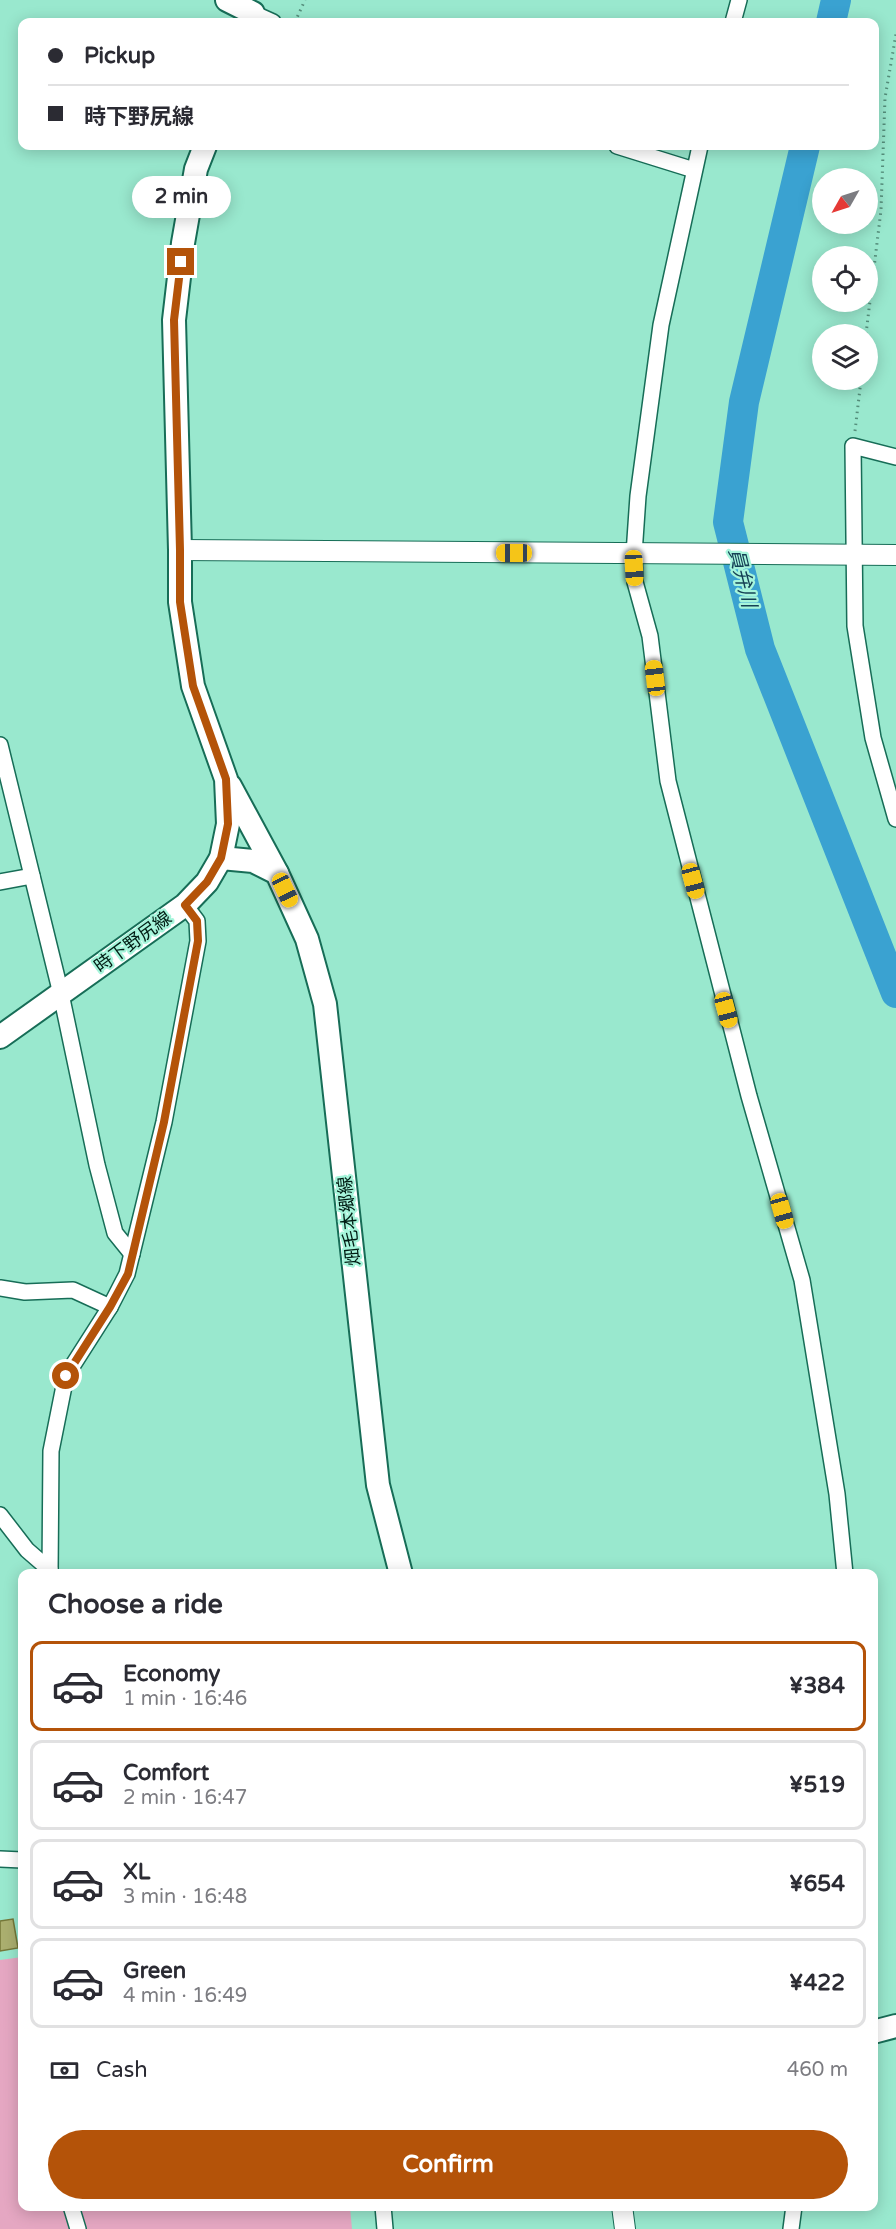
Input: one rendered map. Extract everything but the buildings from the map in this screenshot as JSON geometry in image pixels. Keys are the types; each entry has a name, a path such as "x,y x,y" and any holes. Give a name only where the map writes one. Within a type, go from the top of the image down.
{"main road":[{"path":"227,0 254,12"},
{"name":"時下野尻線","path":"0,1037 185,905 207,882 221,858 228,824 226,779 193,686 180,602 174,320 183,243 195,179 204,150"},
{"name":"畑毛本郷線","path":"226,779 277,873 307,939 325,1004 378,1485 400,1569"},
{"path":"221,858 253,861 277,873"},
{"path":"878,2031 896,2026"}],"street":[{"path":"734,18 739,0"},
{"path":"630,150 694,170"},
{"path":"699,150 661,325 638,496 643,554 635,582 650,636 668,781 748,1096 802,1280 837,1494 844,1569"},
{"path":"896,457 853,446 845,554 871,727 896,819"},
{"path":"180,550 896,555"},
{"path":"0,745 61,994 97,1165 115,1233 132,1254"},
{"path":"0,882 32,876"},
{"path":"50,1569 51,1451 66,1376 128,1274 164,1122 198,941 197,921 185,905"},
{"path":"0,1288 25,1292 74,1290 110,1307"},
{"path":"0,1515 27,1550 47,1569"},
{"path":"0,1859 18,1860"},
{"path":"73,2211 78,2229"},
{"path":"383,2211 385,2229"},
{"path":"623,2211 625,2229"},
{"path":"791,2229 794,2211"}],"path":[{"path":"297,18 304,0"},
{"path":"867,324 881,210 885,98 896,34"},
{"path":"853,446 860,390"}],"shaded area":[{"path":"18,1958 18,2211 350,2211 352,2229 0,2229 0,1960"}],"waterway":[{"name":"員弁川","path":"832,18 836,0"},
{"name":"員弁川","path":"804,150 744,402 728,522 760,649 896,993"}],"route":[{"path":"66,1376 128,1274 164,1122 198,941 197,921 185,905 207,882 221,858 228,824 226,779 193,686 180,602 174,320 181,262"}]}
